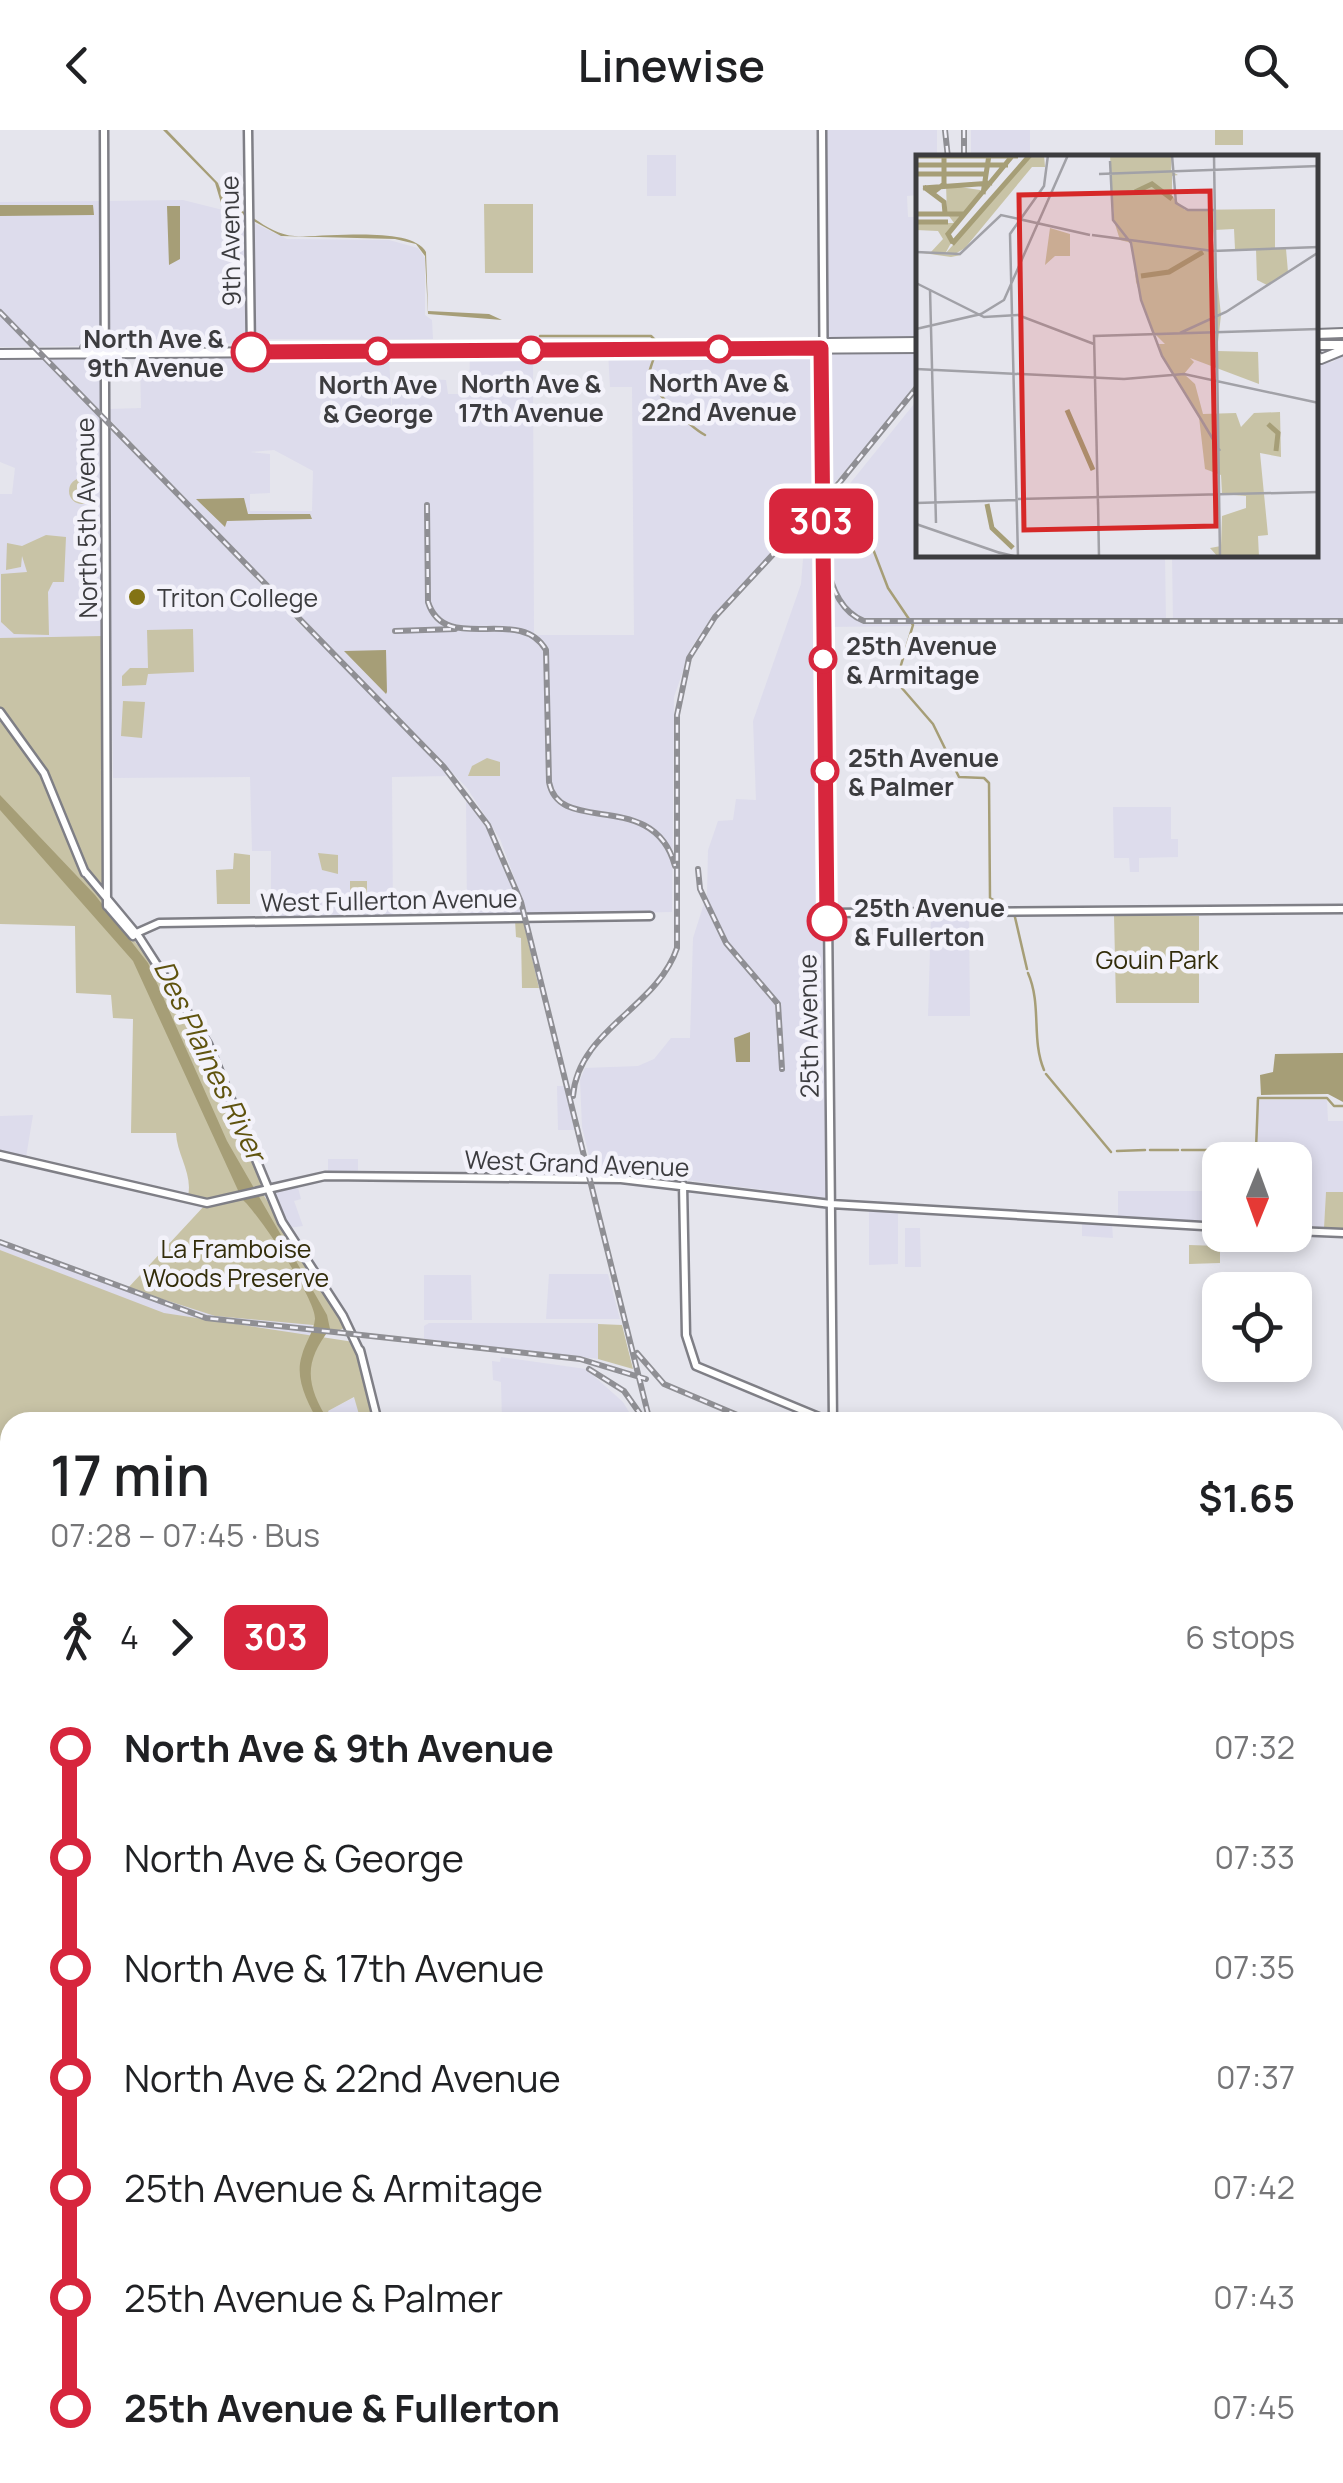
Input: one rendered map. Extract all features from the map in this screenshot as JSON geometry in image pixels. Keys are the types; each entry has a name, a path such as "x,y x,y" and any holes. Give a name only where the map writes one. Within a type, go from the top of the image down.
{"main road":[{"name":"North 5th Avenue","path":"104,130 107,902"},
{"name":"9th Avenue","path":"248,130 251,349"},
{"name":"25th Avenue","path":"822,130 832,1412"},
{"path":"1318,351 1323,361 1343,343"},
{"path":"1318,347 1343,343"},
{"path":"0,352 87,351 104,346 118,350 916,345"},
{"path":"87,351 104,346 118,350"},
{"path":"87,351 104,369 118,350"},
{"path":"0,712 44,772 85,872 134,934"},
{"path":"108,878 121,916"},
{"path":"107,902 153,959 208,1044 289,1234 349,1326 377,1412"},
{"path":"827,914 1343,910"},
{"name":"West Fullerton Avenue","path":"134,934 160,923 650,916"},
{"name":"West Grand Avenue","path":"0,1154 203,1202 336,1176 625,1180 830,1204 1202,1226"},
{"path":"683,1185 686,1334 696,1366 808,1412"},
{"path":"1312,1231 1343,1233"}],"shaded area":[{"path":"163,130 218,183 225,202 267,227 295,236 403,238 417,244 426,252 428,311 489,314 502,320 428,314 425,256 416,244 395,239 281,236 221,203 215,183"},
{"path":"824,130 937,130 937,155 916,155 916,195 907,196 908,217 916,217 916,340 829,340"},
{"path":"971,130 1030,130 1030,155 971,155"},
{"path":"647,155 676,155 676,196 647,196"},
{"path":"183,200 247,216 247,343 117,346 109,341 108,201"},
{"path":"102,201 100,337 90,346 0,347 0,202"},
{"path":"0,205 93,205 94,215 0,216"},
{"path":"167,206 180,206 180,259 169,265"},
{"path":"252,222 287,239 389,240 418,248 425,258 425,315 432,320 433,339 254,339"},
{"path":"916,350 916,383 889,422 827,491 827,355 832,351"},
{"path":"608,351 815,351 819,362 819,502 714,614 691,648 674,697 672,912 528,915 500,839 467,788 109,419 109,409 141,408 140,363 219,364 219,355 389,353 392,423 392,381 428,384 429,379 446,380 448,394 469,394 470,353 533,354 534,635 634,635 632,387 610,387","holes":["274,450 313,471 312,511 250,511 250,494 270,493 270,454 250,452"]},
{"path":"1343,354 1343,621 1173,622 1172,558 1318,558 1318,364 1333,362"},
{"path":"0,356 92,356 100,362 101,566 110,565 108,426 303,628 356,673 450,776 392,777 393,918 271,917 271,851 252,851 250,777 113,778 111,639 0,638 0,494 12,494 15,468 0,462"},
{"path":"916,401 916,558 1165,558 1166,623 828,627 827,512"},
{"path":"244,498 248,514 310,514 312,519 227,521 225,527 196,499"},
{"path":"819,543 826,1198 663,1177 594,1176 582,1127 580,1080 585,1068 638,1066 654,1059 671,1038 690,1038 693,938 707,894 708,850 718,821 733,820 736,799 756,800 753,721 801,584 803,559 809,547"},
{"path":"386,650 387,692 386,694 344,651"},
{"path":"0,795 95,895 148,963 227,1141 327,1315 330,1329 315,1353 311,1374 324,1412 313,1412 301,1381 300,1364 314,1324 313,1309 285,1257 242,1199 133,961 0,810"},
{"path":"466,798 499,847 522,917 467,917"},
{"path":"1113,807 1171,807 1171,839 1178,839 1178,857 1139,858 1139,872 1130,872 1129,858 1114,858"},
{"path":"969,915 970,1016 928,1016 931,916"},
{"path":"750,1032 750,1062 736,1062 734,1038"},
{"path":"1343,1053 1343,1102 1328,1094 1261,1095 1260,1075 1273,1072 1275,1054"},
{"path":"557,1086 564,1086 575,1130 558,1130"},
{"path":"1256,1100 1327,1100 1328,1121 1343,1121 1343,1192 1326,1192 1324,1228 1312,1227 1312,1142 1257,1142"},
{"path":"33,1115 26,1157 0,1151 0,1116"},
{"path":"328,1159 358,1159 358,1173 328,1172"},
{"path":"297,1184 301,1199 294,1201 303,1226 289,1228 274,1193"},
{"path":"1118,1191 1202,1191 1202,1222 1118,1218"},
{"path":"869,1211 898,1211 898,1264 869,1265"},
{"path":"1082,1222 1112,1224 1113,1238 1082,1236"},
{"path":"905,1228 920,1228 921,1267 905,1267"},
{"path":"0,1241 162,1301 312,1325 309,1338 229,1330 164,1314 0,1250"},
{"path":"549,1274 608,1274 620,1319 546,1319"},
{"path":"424,1275 471,1275 472,1320 424,1320"},
{"path":"598,1323 598,1359 424,1339 424,1326"},
{"path":"501,1357 586,1369 629,1412 502,1412 501,1382 493,1380 492,1361 500,1362"},
{"path":"355,1397 368,1412 326,1412"}],"green space":[{"path":"1215,130 1243,130 1243,145 1215,145"},
{"path":"484,204 533,204 533,273 485,273"},
{"path":"82,478 91,482 95,491 91,500 82,504 73,500 69,491 73,482"},
{"path":"46,535 66,537 64,582 53,582 48,592 49,635 14,634 1,622 1,574 27,572 22,556 21,567 6,570 7,543 22,546"},
{"path":"193,629 194,672 148,674 146,685 122,686 122,676 130,668 148,668 147,630"},
{"path":"103,636 106,895 86,868 46,772 0,708 0,638"},
{"path":"123,701 145,702 142,738 121,736"},
{"path":"0,716 42,774 86,880 159,972 199,1035 225,1085 262,1179 260,1187 212,1200 188,1196 176,1133 131,1133 133,1019 113,1018 111,995 76,993 75,926 0,924"},
{"path":"487,758 500,762 500,776 468,776 472,766"},
{"path":"234,853 250,855 250,904 217,904 216,870 233,869"},
{"path":"318,853 338,855 338,874 322,870"},
{"path":"350,881 367,881 367,912 350,912"},
{"name":"Gouin Park","path":"1114,915 1199,916 1199,1003 1116,1003"},
{"path":"515,920 523,920 539,988 522,988 521,938 516,937"},
{"path":"1326,1192 1343,1192 1343,1229 1324,1228"},
{"name":"La Framboise Woods Preserve","path":"263,1194 346,1327 334,1333 313,1325 215,1316 128,1288 205,1205"},
{"path":"1189,1245 1202,1245 1202,1252 1220,1252 1220,1263 1189,1264"},
{"path":"0,1250 164,1313 354,1342 373,1412 358,1412 354,1397 329,1412 0,1412"},
{"path":"598,1324 622,1325 633,1369 598,1359"}],"waterway":[{"path":"540,336 651,336 655,340"},
{"path":"654,358 649,374 656,388 705,435"},
{"path":"833,523 873,549 888,588 913,625 901,665 901,687 933,724 959,777 984,778 989,783 990,898 1008,908"},
{"path":"1014,913 1027,969"},
{"path":"1028,973 1035,997 1038,1046 1044,1070"},
{"path":"1046,1074 1111,1152"},
{"path":"1256,1142 1258,1098 1327,1098 1334,1106 1343,1106"},
{"path":"1117,1151 1145,1150"},
{"path":"1150,1150 1178,1150"},
{"path":"1182,1150 1202,1150"}],"railway":[{"path":"945,130 948,155"},
{"path":"964,130 964,155"},
{"path":"0,312 444,767 488,825 521,902 648,1412"},
{"path":"573,1096 578,1073 589,1053 653,987 677,948 677,715 689,658 715,617 840,482 916,388"},
{"path":"839,495 828,527 828,565 839,599 864,621 1343,621"},
{"path":"427,505 428,602 437,618 466,629 519,631 534,637 546,650 549,782 556,798 570,807 629,819 648,827 664,842 675,866"},
{"path":"395,631 455,629"},
{"path":"698,869 700,889 726,943 778,1004 782,1069"},
{"path":"0,1242 206,1318 580,1359 646,1379"},
{"path":"637,1353 664,1384 730,1412"},
{"path":"589,1369 624,1391 639,1412"}],"bus line":[{"name":"303","path":"251,352 821,348 827,921"}],"place":[{"name":"North Ave & 22nd Avenue","path":"719,349"},
{"name":"North Ave & 17th Avenue","path":"531,350"},
{"name":"North Ave & George","path":"378,351"},
{"name":"North Ave & 9th Avenue","path":"251,352"},
{"name":"Triton College","path":"137,597"},
{"name":"25th Avenue & Armitage","path":"823,659"},
{"name":"25th Avenue & Palmer","path":"825,771"},
{"name":"25th Avenue & Fullerton","path":"827,921"}],"water label":[{"name":"Des Plaines River","path":"211,1060"}]}
